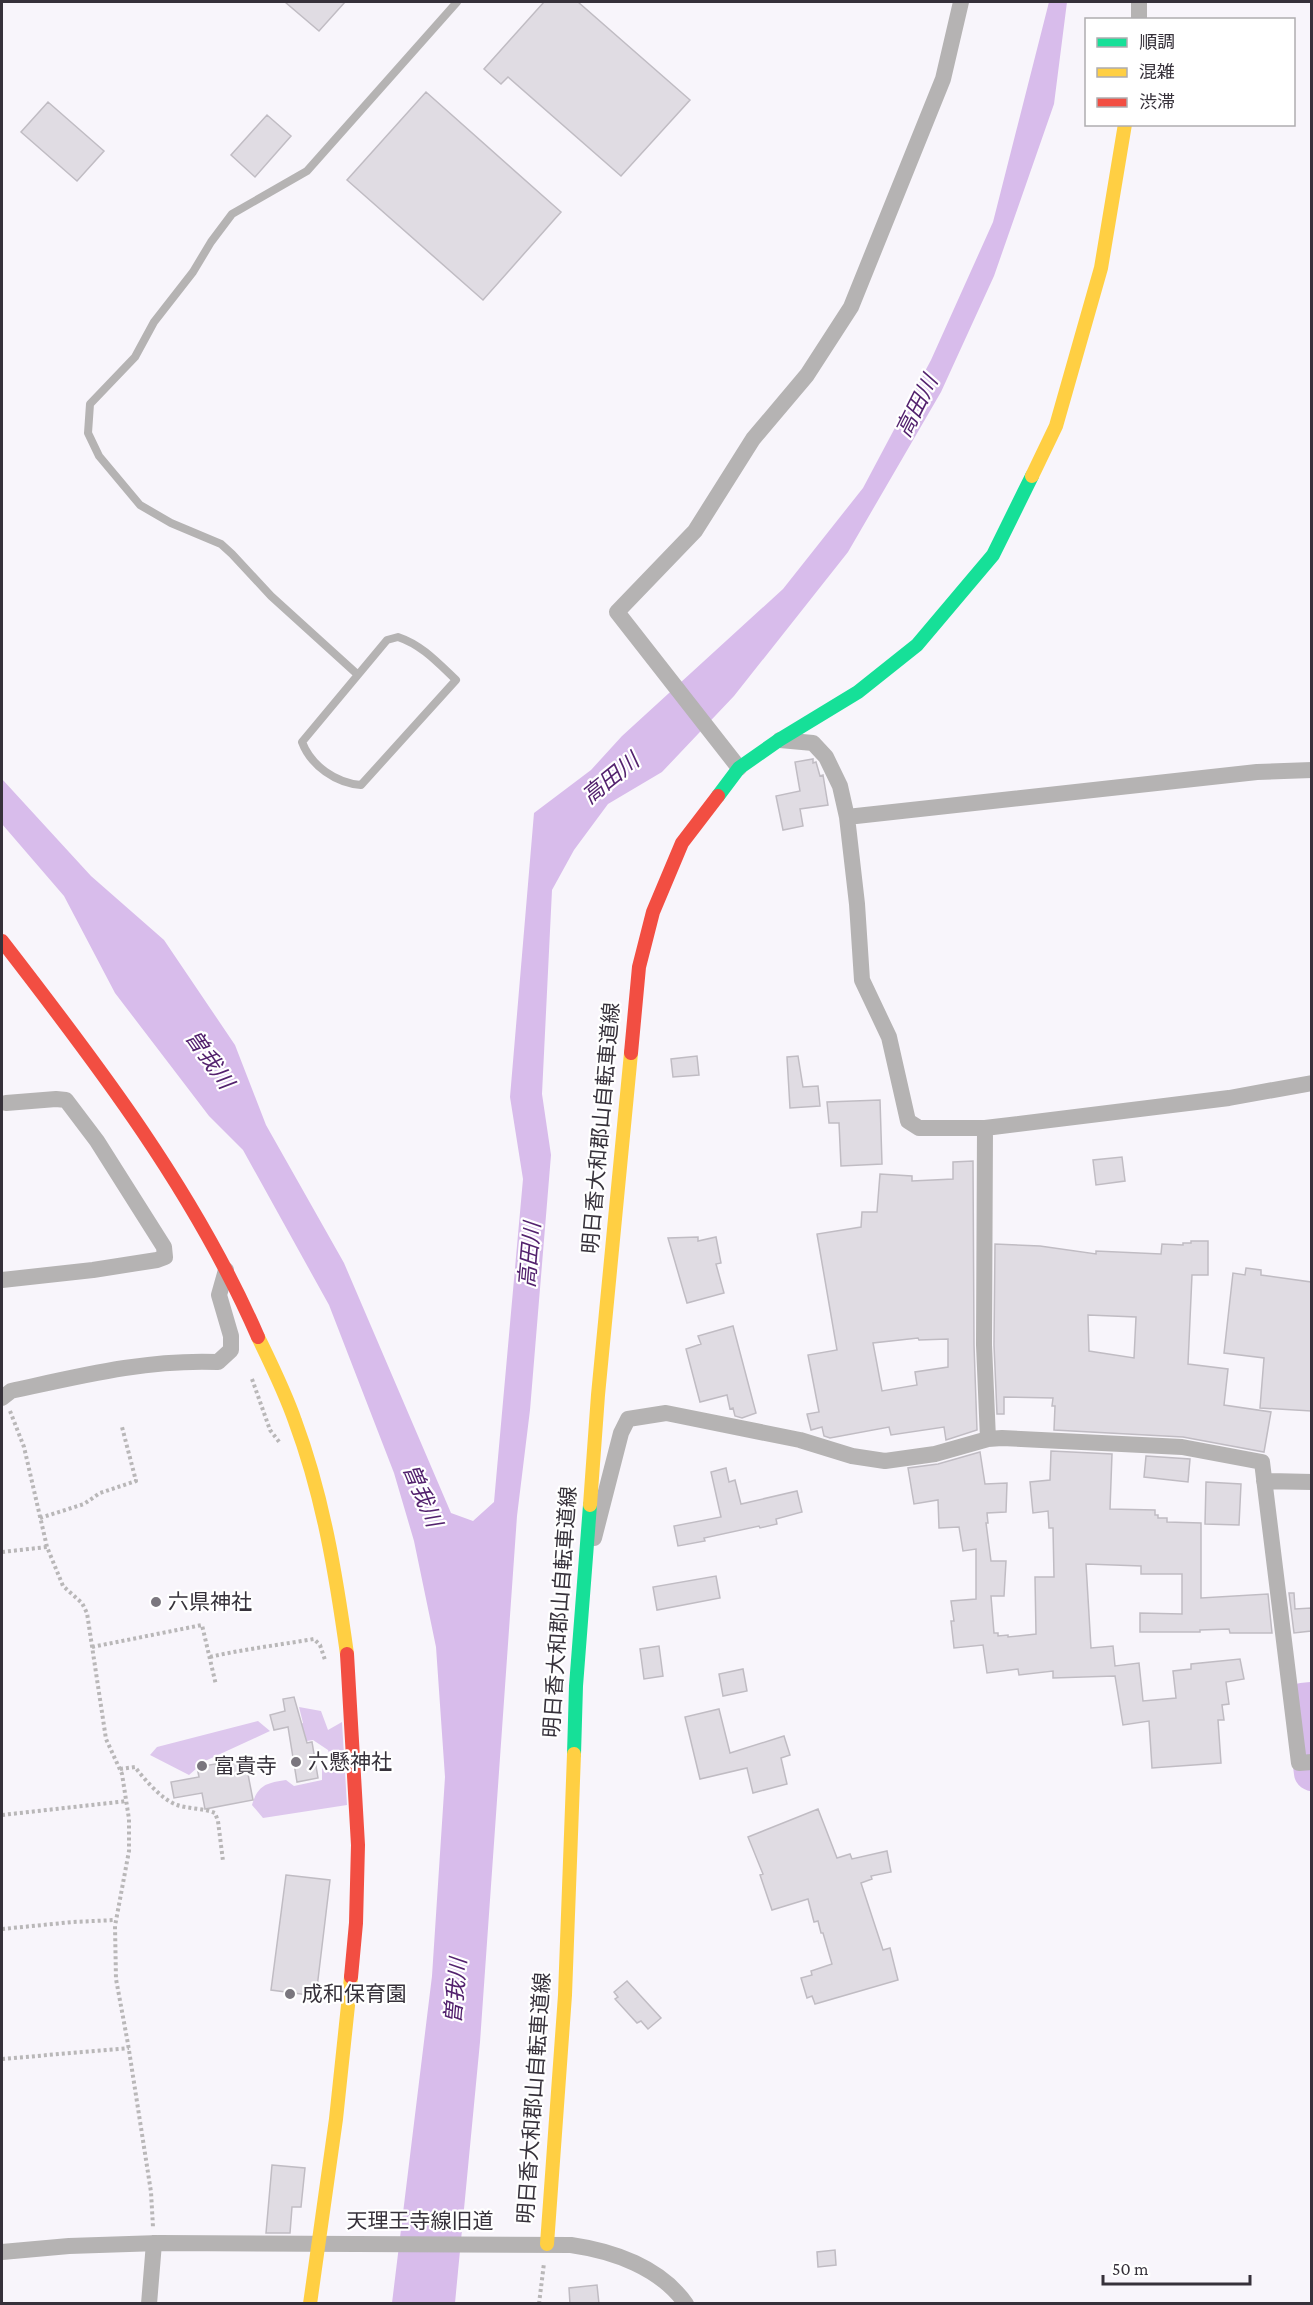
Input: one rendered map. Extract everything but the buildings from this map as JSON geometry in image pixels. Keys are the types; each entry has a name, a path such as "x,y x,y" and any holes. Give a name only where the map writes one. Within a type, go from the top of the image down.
{"street":[{"path":"736,764 617,612 695,531 753,439 807,375 851,308 943,79 961,2"},
{"path":"1139,2 1139,18"},
{"name":"明日香大和郡山自転車道線","path":"547,2244 565,1995 576,1686 598,1395 639,967 653,912 682,843 736,764 858,692 917,645 993,555 1056,426 1101,268 1125,126"},
{"path":"779,740 813,742 826,757 840,786 847,818 857,904 862,980 889,1037 908,1121 919,1128 985,1128 1219,1100 1311,1083"},
{"path":"847,818 1257,772 1311,770"},
{"path":"2,941 80,1040 150,1141 226,1270 248,1313 295,1420 316,1488 336,1576 348,1663 358,1845 356,1923 336,2119 317,2244"},
{"path":"2,1280 93,1270 165,1257 164,1247 103,1151 66,1100 6,1103"},
{"path":"985,1128 984,1345 988,1439"},
{"path":"3,1391 111,1369 182,1360 218,1362 231,1350 231,1336 219,1295 226,1270"},
{"path":"585,1565 599,1521 621,1433 628,1419 666,1413 800,1440 852,1456 885,1461 935,1454 988,1439 1002,1438 1182,1447 1262,1462 1305,1762"},
{"path":"1264,1481 1311,1482"},
{"path":"148,2304 154,2243"},
{"name":"天理王寺線旧道","path":"2,2252 69,2246 154,2243 547,2244 596,2248 616,2254 651,2272 669,2285 686,2304"},
{"name":"天理王寺線旧道","path":"310,2304 317,2244"}],"lane":[{"path":"357,674 272,596 226,549 164,520 140,505 99,456 88,433 90,404 135,357 153,322 193,272 211,242 232,214 307,171 457,2"},
{"path":"398,637 412,642 429,654 456,680 361,785 332,777 305,752 302,742 357,674 387,640 398,637"}],"path":[{"path":"3,1391 24,1447 47,1547 63,1586 82,1603 87,1613 106,1739 120,1769 127,1801 129,1851 116,1920 116,1978 151,2193 154,2243"},
{"path":"40,1518 84,1504 100,1493 136,1481 122,1427"},
{"path":"2,1552 47,1547"},
{"path":"92,1647 202,1625 216,1685"},
{"path":"210,1657 242,1649 258,1649 314,1639 320,1645 326,1666"},
{"path":"120,1769 135,1767 156,1790 177,1804 215,1813 224,1861"},
{"path":"2,1815 127,1801"},
{"path":"2,1929 116,1920"},
{"path":"2,2059 24,2059 129,2048"},
{"name":"明日香大和郡山自転車道線","path":"538,2304 547,2244"}],"shaded area":[{"path":"299,1707 321,1711 328,1730 342,1722 347,1805 263,1818 252,1805 260,1789 273,1782 286,1780 294,1786 322,1780 322,1767 333,1764 328,1750 313,1740 301,1742 291,1727 303,1723"},
{"path":"258,1721 270,1731 205,1761 189,1775 150,1755 157,1747"}],"water":[{"path":"1049,2 1067,2 1054,104 994,276 941,392 848,552 734,696 662,772 608,804 574,850 552,890 542,1094 551,1155 530,1410 517,1516 480,2042 455,2303 392,2303 432,1976 445,1777 436,1647 414,1541 394,1473 329,1305 243,1150 209,1116 115,993 64,896 2,824 2,779 91,876 164,940 235,1045 266,1125 344,1263 451,1513 473,1521 494,1502 523,1179 510,1097 534,813 591,770 622,736 783,589 863,488 931,360 993,222"}],"waterway":[{"path":"1312,1700 1302,1701 1312,1773"}],"traffic: fast":[{"path":"718,796 739,768 779,740 858,692 917,645 993,555 1032,476"},
{"path":"574,1754 576,1686 590,1505"}],"traffic: slow":[{"path":"1032,476 1056,426 1101,268 1125,126"},
{"path":"590,1505 598,1395 631,1053"},
{"path":"258,1337 278,1378 305,1449 321,1507 333,1565 347,1654"},
{"path":"547,2244 565,1995 574,1754"},
{"path":"310,2304 336,2119 351,1977"}],"traffic: jam":[{"path":"631,1053 639,967 653,912 682,843 718,796"},
{"path":"2,941 109,1083 175,1181 233,1283 258,1337"},
{"path":"347,1654 358,1845 356,1923 351,1977"}],"place":[{"name":"六県神社","path":"156,1602"},
{"name":"六懸神社","path":"296,1762"},
{"name":"富貴寺","path":"202,1766"},
{"name":"成和保育園","path":"290,1994"}],"water label":[{"name":"高田川","path":"916,406"},
{"name":"高田川","path":"610,778"},
{"name":"曽我川","path":"210,1059"},
{"name":"高田川","path":"529,1255"},
{"name":"曽我川","path":"423,1495"},
{"name":"曽我川","path":"455,1991"}]}
